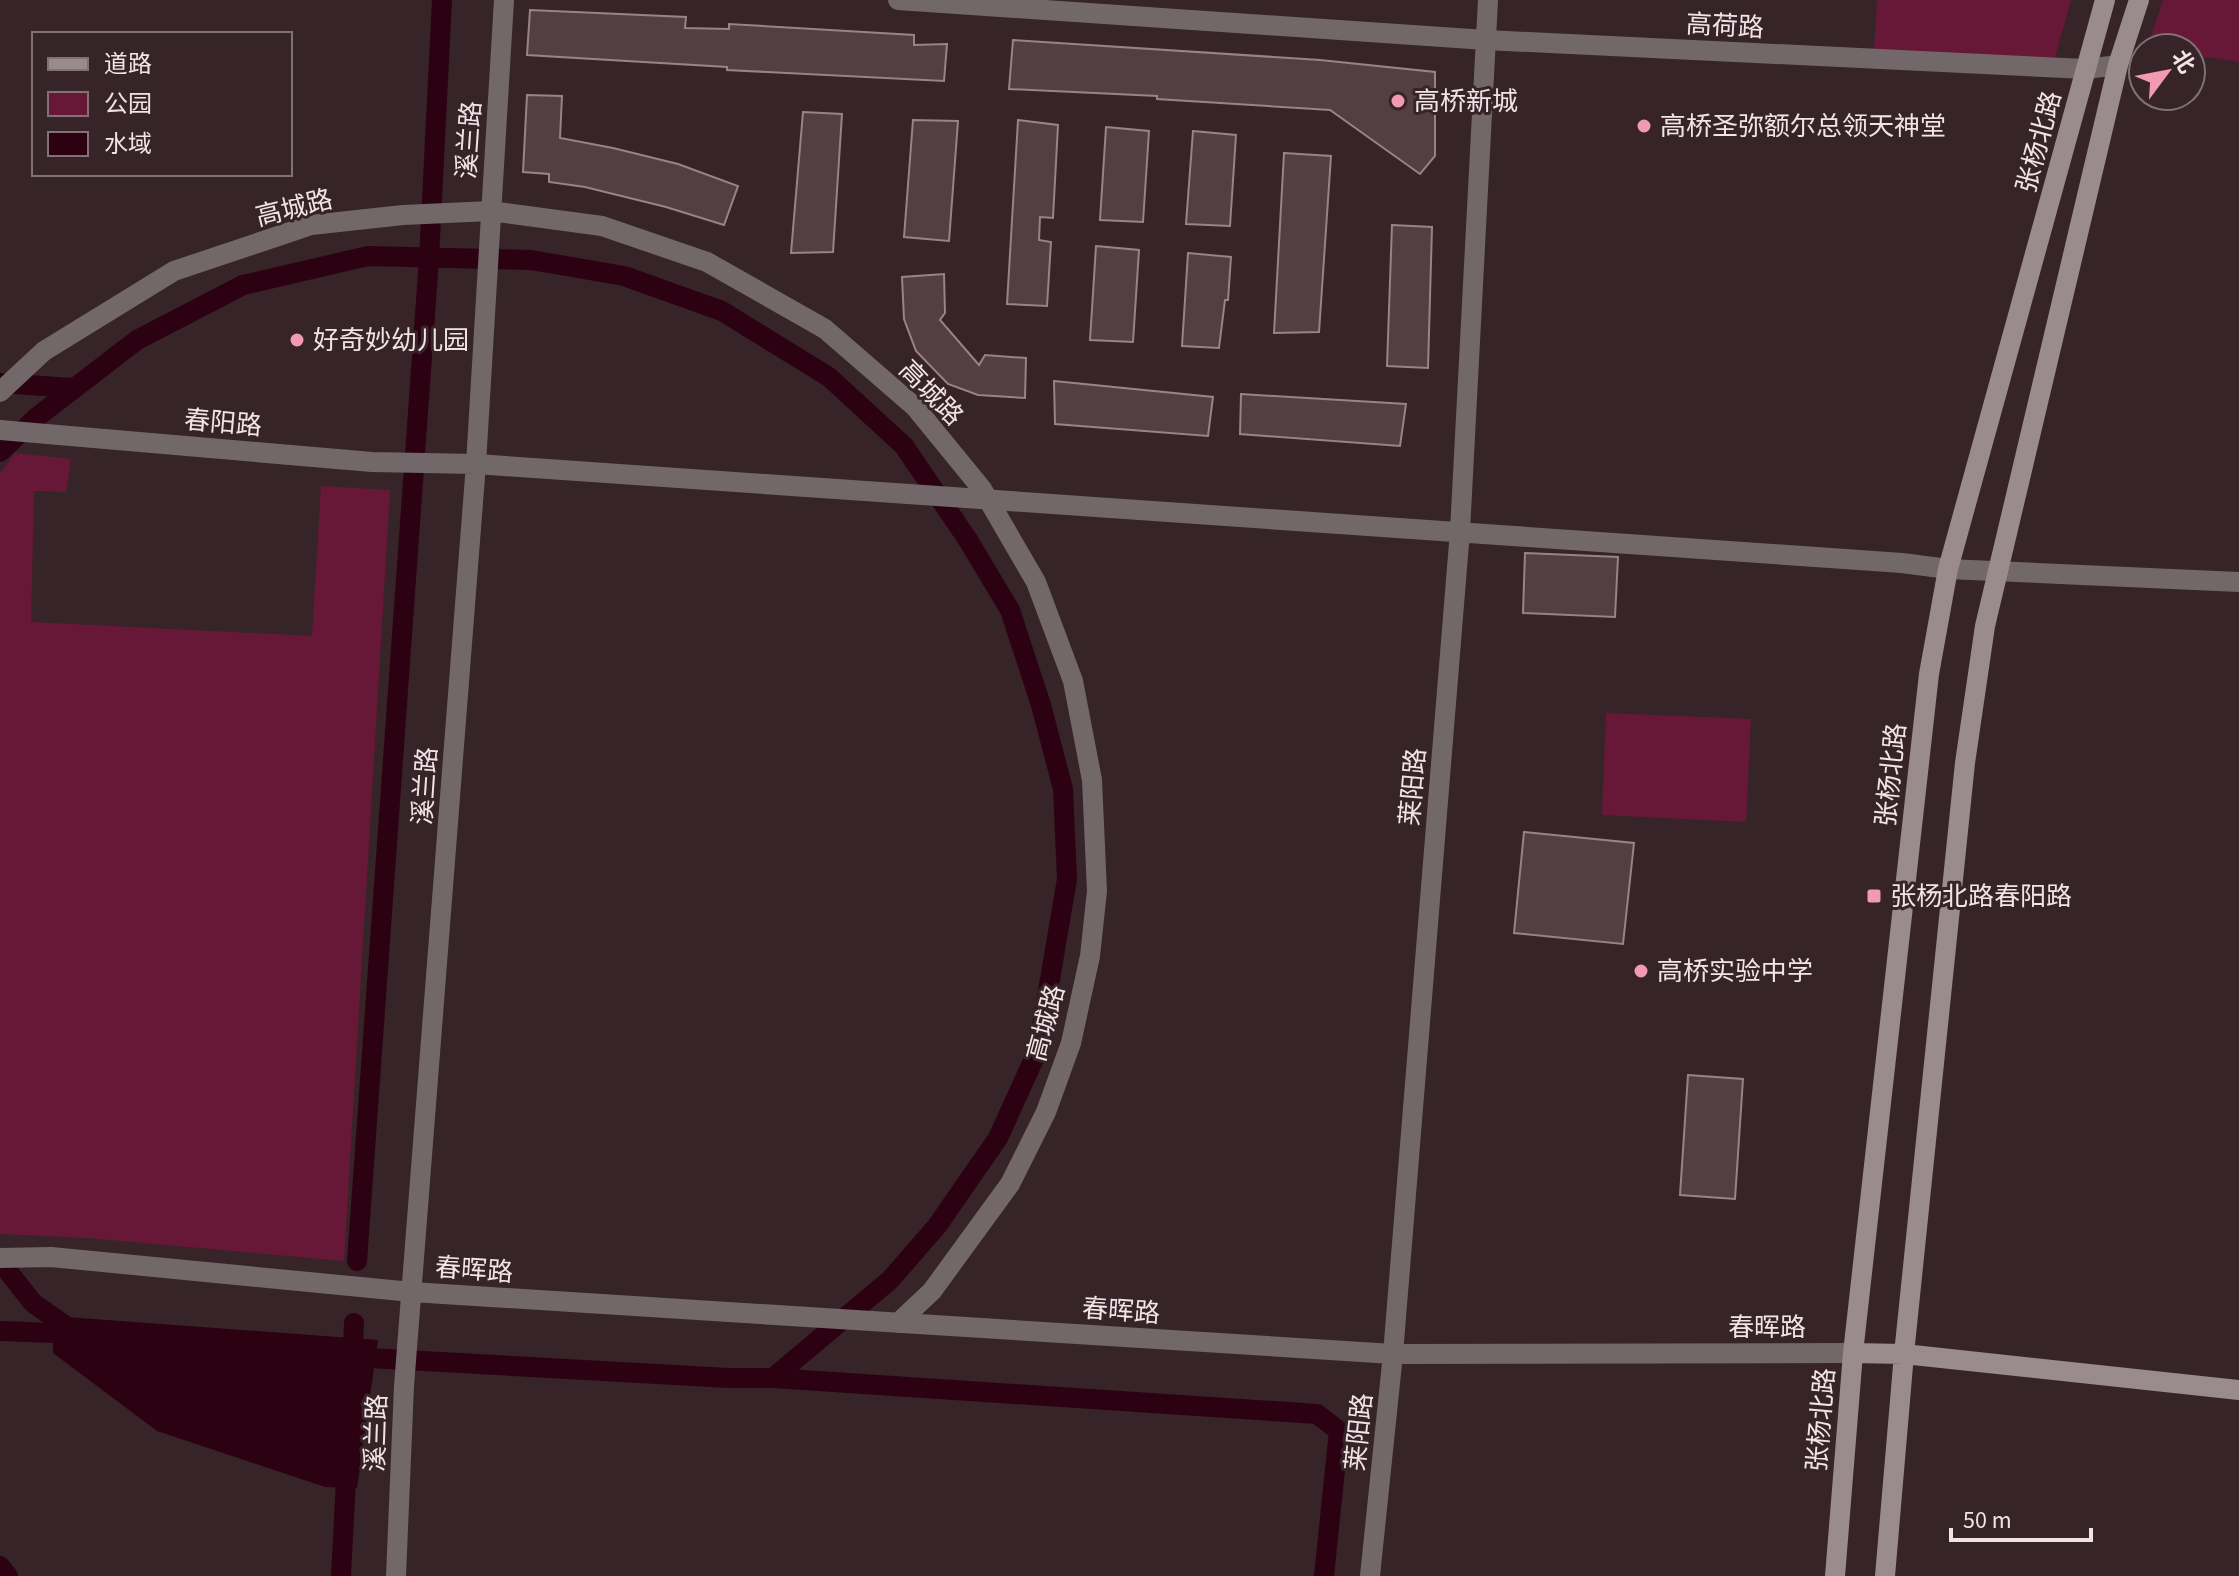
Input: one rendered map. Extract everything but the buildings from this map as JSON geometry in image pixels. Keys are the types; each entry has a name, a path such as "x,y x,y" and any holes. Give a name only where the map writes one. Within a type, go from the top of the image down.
{"main road":[{"name":"张杨北路","path":"1835,1576 1853,1353 1929,674 1948,569 2105,0"},
{"path":"1885,1576 1904,1354 1965,763 1985,626 2118,65 2139,0"},
{"name":"春晖路","path":"1853,1353 1904,1354 2239,1390"}],"street":[{"name":"溪兰路","path":"396,1576 404,1386 476,464 504,0"},
{"name":"高荷路","path":"898,0 1486,40 2086,69 2118,65"},
{"name":"莱阳路","path":"1370,1576 1393,1354 1460,531 1488,0"},
{"name":"高城路","path":"0,392 44,351 174,271 311,225 403,215 491,211 602,226 707,262 825,329 915,407 987,498 1036,582 1073,681 1092,780 1097,891 1090,956 1071,1043 1046,1112 1010,1184 932,1291 898,1323"},
{"name":"春阳路","path":"4,430 372,462 476,464 987,498 1902,563 1948,569 2239,582"},
{"name":"春晖路","path":"0,1258 51,1257 412,1292 1393,1354 1853,1353"}],"green space":[{"path":"1877,0 2071,0 2055,57 2027,61 1874,50"},
{"path":"2163,0 2239,0 2239,62 2207,57 2207,32 2152,32"},
{"path":"15,453 71,459 66,492 34,491 31,622 312,636 321,486 390,490 344,1261 88,1238 0,1234 0,474"},
{"path":"1606,713 1751,719 1746,822 1602,815"}],"water":[{"path":"53,1316 378,1340 357,1488 325,1487 157,1431 53,1353"}],"waterway":[{"path":"357,1261 429,259 442,0"},
{"path":"0,452 37,417 137,340 243,285 368,256 531,260 624,276 722,311 829,377 904,446 968,540 1010,610 1041,705 1063,789 1067,879 1038,1050 998,1138 937,1226 890,1280 773,1378"},
{"path":"0,383 71,388"},
{"path":"0,1261 33,1303 73,1331"},
{"path":"352,1364 354,1323"},
{"path":"0,1331 80,1334"},
{"path":"351,1357 773,1378 1317,1414 1339,1431 1324,1576"},
{"path":"341,1576 347,1460"},
{"path":"0,1566 8,1576"}],"place":[{"name":"高桥新城","path":"1398,101"},
{"name":"高桥圣弥额尔总领天神堂","path":"1644,126"},
{"name":"好奇妙幼儿园","path":"297,340"},
{"name":"张杨北路春阳路","path":"1874,896"},
{"name":"高桥实验中学","path":"1641,971"}]}
